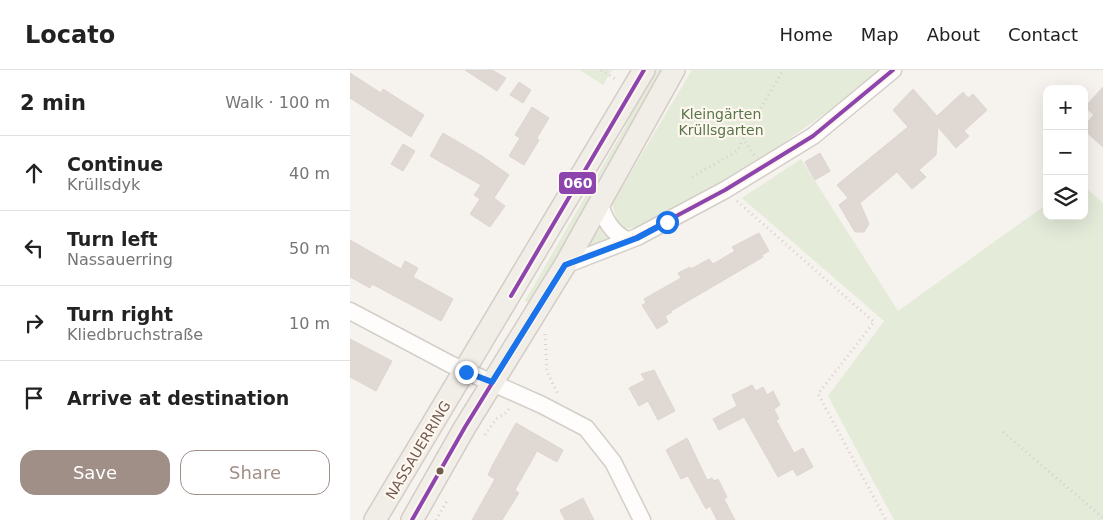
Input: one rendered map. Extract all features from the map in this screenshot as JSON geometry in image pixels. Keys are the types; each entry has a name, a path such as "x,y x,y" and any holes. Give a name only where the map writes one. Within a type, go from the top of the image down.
{"main road":[{"name":"NASSAUERRING","path":"375,520 466,372 644,70"},
{"name":"NASSAUERRING","path":"412,520 492,382 565,265 674,70"}],"street":[{"path":"565,265 627,240 637,238 726,190 814,136 894,70"},
{"path":"600,202 602,210 616,235 627,240"},
{"path":"350,311 466,372 516,393 586,428 613,462 642,520"}],"path":[{"path":"601,70 617,80"},
{"path":"692,177 737,151 783,70"},
{"path":"743,139 761,168"},
{"path":"726,190 874,322 818,394 886,520"},
{"path":"538,340 545,329 547,372 560,398"},
{"path":"483,436 496,419 506,412 516,393"},
{"path":"1003,432 1103,518"},
{"path":"436,520 449,496"}],"green space":[{"path":"580,70 612,70 603,85"},
{"path":"655,70 665,70 529,304 525,301 620,136"},
{"name":"Kleingärten Krüllsgarten","path":"692,70 880,70 863,86 735,178 643,227 620,229 612,204"},
{"path":"801,159 898,311 1043,207 1043,220 1088,220 1088,190 1103,203 1103,520 894,520 828,396 884,321 742,198"},
{"path":"598,224 604,234 614,241 582,254"}],"building":[{"path":"465,70 492,70 506,78 497,91"},
{"path":"350,73 381,93 383,89 424,115 411,137 350,98"},
{"path":"519,82 531,90 523,103 510,95"},
{"path":"1103,87 1103,147 1088,134 1088,122 1094,115 1088,110 1088,104"},
{"path":"913,89 937,116 963,92 968,98 973,94 987,110 964,131 969,136 956,148 938,127 936,155 919,170 926,177 912,189 897,172 860,203 869,224 864,232 855,232 839,205 848,198 837,185 908,127 893,110"},
{"path":"532,107 549,118 537,138 539,140 524,165 509,156 520,138 515,135"},
{"path":"443,133 482,156 509,175 494,198 505,206 490,227 470,214 480,199 474,195 481,185 430,156"},
{"path":"403,144 415,151 403,171 391,164"},
{"path":"820,153 830,171 815,180 805,162"},
{"path":"759,233 769,251 762,255 763,257 671,311 665,316 668,322 657,329 642,305 646,303 644,299 681,278 678,273 690,267 691,269 709,259 713,264 735,251 732,247"},
{"path":"350,240 401,269 405,261 418,268 413,277 453,299 441,321 372,284 370,288 350,277"},
{"path":"350,339 392,361 376,391 350,377"},
{"path":"654,370 675,411 658,420 648,401 639,406 629,388 645,380 641,374"},
{"path":"752,385 756,391 763,387 767,395 773,391 780,405 774,409 779,419 776,420 794,453 803,448 813,467 797,476 793,469 778,477 744,417 719,430 713,419 737,406 732,395"},
{"path":"516,423 563,450 557,462 537,451 515,490 519,493 502,520 472,520 495,479 488,475 492,466"},
{"path":"687,438 707,480 712,478 714,481 718,479 727,497 724,499 735,520 717,520 710,506 706,509 688,476 681,479 666,450"},
{"path":"583,498 594,520 565,520 560,510"}],"transit line":[{"name":"060","path":"511,296 644,70"},
{"name":"060","path":"412,520 465,427 565,265 637,237 725,190 813,136 893,70"}],"route":[{"path":"466,372 492,382 565,265 627,240 637,238 667,222"}]}
